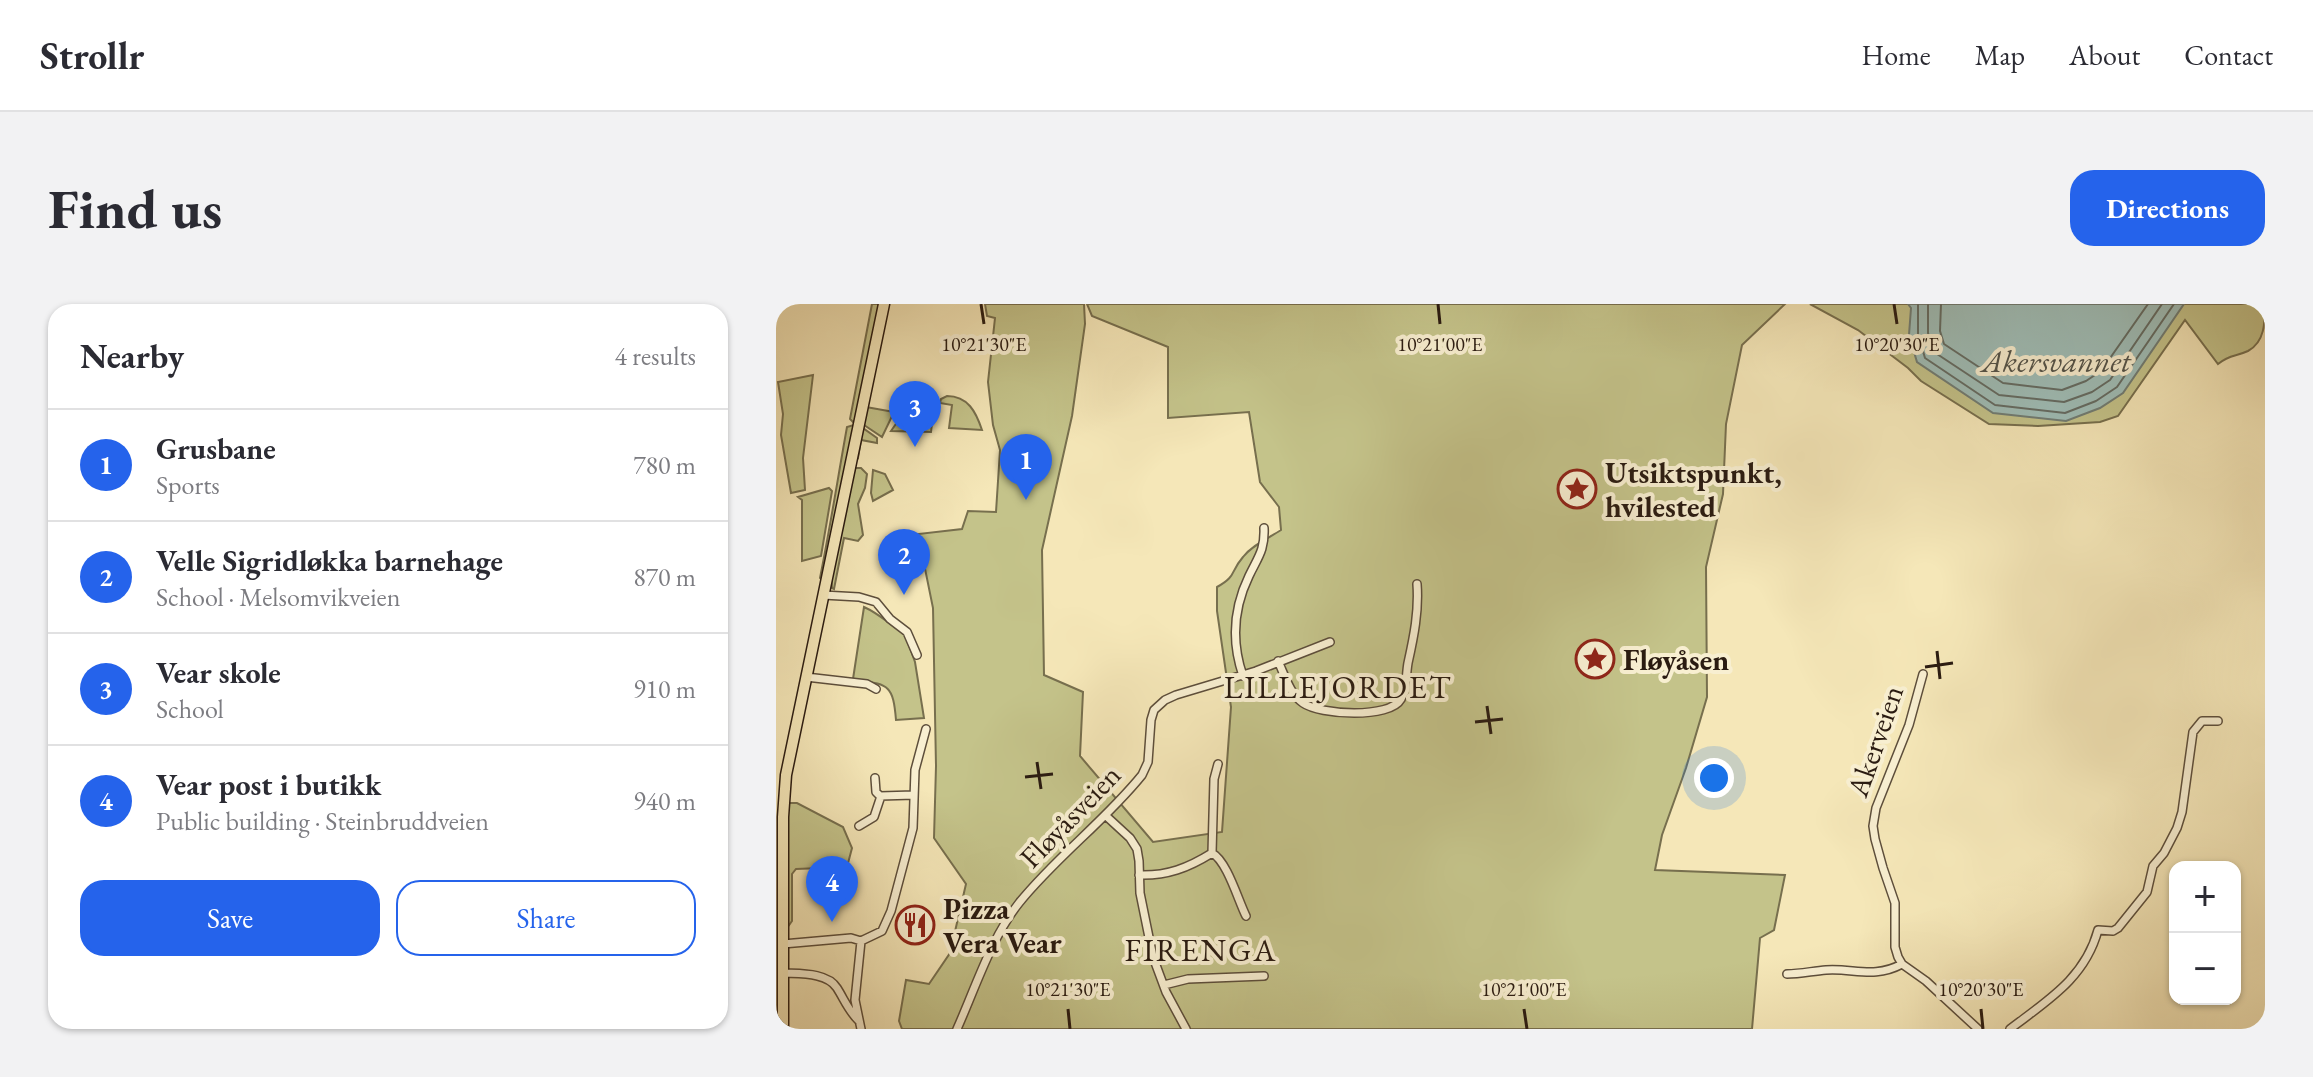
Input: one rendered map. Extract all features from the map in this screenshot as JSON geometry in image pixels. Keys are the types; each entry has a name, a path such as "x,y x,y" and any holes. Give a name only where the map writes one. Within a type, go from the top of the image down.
{"main road":[{"path":"783,1029 779,880 786,775 884,304"}],"street":[{"path":"1264,528 1262,552 1243,587 1237,611 1235,647 1243,676 1330,642"},
{"path":"1278,661 1294,694 1311,708 1368,712 1392,707 1401,700 1405,688 1417,617 1417,584"},
{"path":"823,595 859,597 876,602 890,619 907,632 917,655"},
{"name":"Akerveien","path":"1902,964 1895,947 1895,903 1873,826 1876,808 1909,725 1923,674"},
{"name":"Fløyåsveien","path":"957,1029 1012,913 1135,784 1145,769 1149,727 1157,707 1169,697 1243,676"},
{"path":"806,677 867,684 876,689"},
{"path":"2010,1029 2070,981 2089,957 2098,930 2113,931 2118,928 2143,899 2153,866 2164,853 2182,812 2193,732 2202,721 2218,721"},
{"path":"783,944 851,938 861,941 882,931 891,911 913,828 915,770 926,729"},
{"path":"1212,853 1214,779 1218,764"},
{"path":"875,778 877,794 881,796 914,795"},
{"path":"859,826 874,817 881,796"},
{"path":"1105,815 1134,843 1139,855 1140,893 1153,957 1186,1029"},
{"path":"1139,875 1170,874 1212,853"},
{"path":"1212,853 1223,864 1246,916"},
{"path":"860,1026 855,1000 861,941"},
{"path":"1787,974 1827,970 1874,972 1902,964 1926,981 1978,1029"},
{"path":"783,973 831,980 860,1026"},
{"path":"1164,985 1188,979 1264,976"}],"shaded area":[{"path":"872,304 880,304 822,580 847,427 854,425 850,419"},
{"path":"985,304 1084,304 1085,324 1072,416 1042,550 1044,675 1083,692 1080,756 1153,842 1222,832 1231,707 1217,611 1217,587 1231,577 1251,549 1281,530 1279,507 1260,482 1249,412 1168,418 1168,347 1092,316 1087,304 1785,304 1742,345 1726,424 1723,494 1706,567 1707,697 1662,835 1655,870 1785,875 1774,930 1760,938 1752,1029 902,1029 899,1021 906,980 929,984 950,953 966,884 934,838 933,608 918,534 962,529 968,511 996,512 1000,450 993,425 988,382 995,318 987,316"},
{"name":"Akersvannet","path":"1810,304 2265,304 2265,311 2261,337 2254,347 2218,364 2185,320 2118,416 2100,422 2038,426 1989,424 1921,381 1858,330"},
{"path":"813,375 803,458 805,490 791,493 781,435 783,414 778,382"},
{"path":"947,396 966,402 982,430 949,428 952,405 940,403"},
{"path":"914,398 935,399 931,432 891,431"},
{"path":"866,407 894,412 882,437 864,425 863,428 877,438 877,443 861,440 858,458 856,457"},
{"path":"855,468 861,468 867,474 858,504 863,535 858,541 844,538 834,589 831,575"},
{"path":"873,470 885,474 893,490 873,501 871,493"},
{"path":"829,488 832,491 821,556 802,561 802,500 798,497"},
{"path":"864,607 905,634 915,662 924,718 896,720 893,699 886,688 853,679"},
{"path":"786,803 797,803 843,827 852,848 847,867 796,869 792,874 792,921 787,928"}],"water":[{"name":"Akersvannet","path":"1908,304 2184,304 2123,393 2100,408 2066,421 1993,413 1917,362 1909,335 1911,308"}],"place":[{"name":"Vear skole","path":"915,447"},
{"name":"Utsiktspunkt, hvilested","path":"1577,489"},
{"name":"Grusbane","path":"1026,500"},
{"name":"Velle Sigridløkka barnehage","path":"904,595"},
{"name":"Fløyåsen","path":"1595,659"},
{"name":"Vear post i butikk","path":"832,922"},
{"name":"Pizza Vera Vear","path":"915,925"}],"district":[{"name":"LILLEJORDET","path":"1338,687"},
{"name":"FIRENGA","path":"1201,950"}]}
